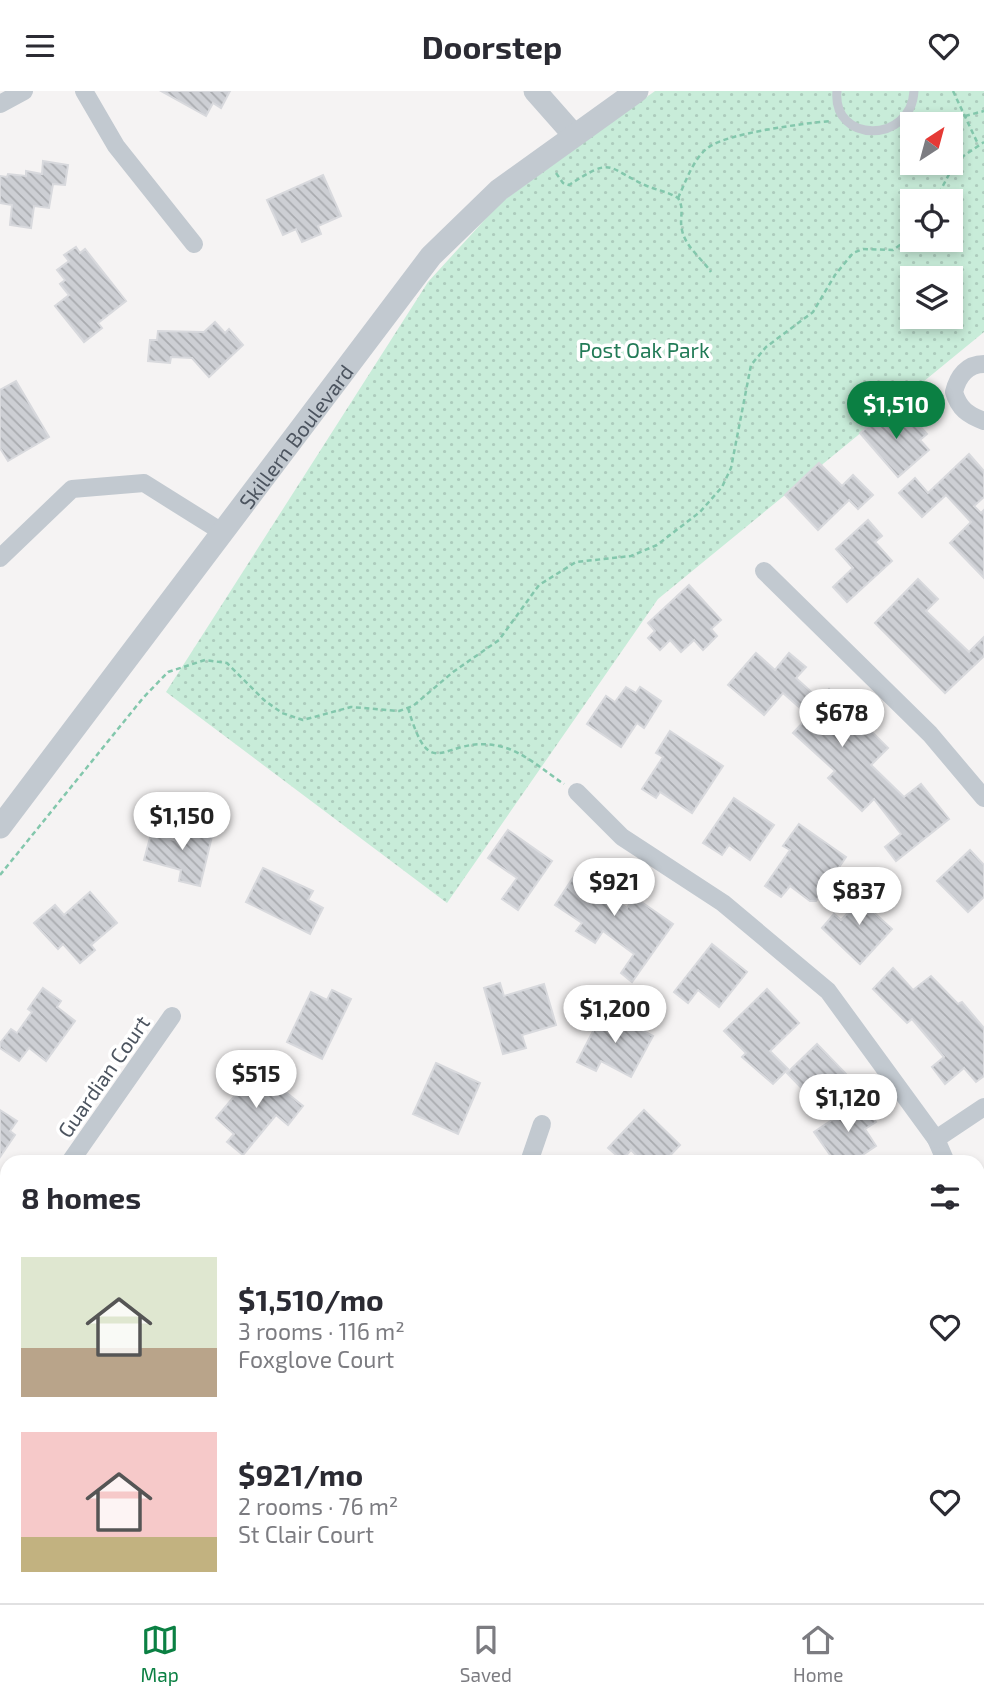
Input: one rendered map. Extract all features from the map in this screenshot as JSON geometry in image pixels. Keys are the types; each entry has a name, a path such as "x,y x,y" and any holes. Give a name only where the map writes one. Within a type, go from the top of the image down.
{"street":[{"path":"0,104 24,91"},
{"path":"84,91 116,146 194,244"},
{"path":"535,91 573,134"},
{"name":"Skillern Boulevard","path":"0,827 431,256 499,190 573,134 637,91"},
{"path":"984,364 974,364 963,372 957,380 954,392 957,404 967,414 984,421"},
{"path":"0,558 72,488 144,483 222,532"},
{"path":"764,571 930,734 984,799"},
{"path":"577,792 622,837 723,903 828,991 936,1139 943,1155"},
{"name":"Guardian Court","path":"75,1155 172,1016"},
{"path":"936,1139 984,1107"},
{"path":"531,1155 542,1124"}],"lane":[{"path":"837,91 836,103 844,119 859,130 878,132 901,122 913,101 914,91"}],"path":[{"path":"953,91 978,144"},
{"path":"965,116 984,111"},
{"path":"711,272 685,240 681,228 683,211 678,198 692,167 708,147 785,126 844,119"},
{"path":"941,189 956,161 984,142"},
{"path":"544,155 563,183 569,185 600,166 626,172 645,185 678,198"},
{"path":"0,876 143,698 168,672 205,660 226,663 264,700 282,712 303,720 351,708 399,711 408,708 499,639 539,585 548,579 576,562 631,556 657,545 700,512 722,487 731,468 751,365 766,347 813,311 853,253 863,249 893,250 900,245"},
{"path":"408,708 418,738 427,753 435,756 480,743 502,747 523,756 577,792"}],"green space":[{"name":"Post Oak Park","path":"655,91 984,91 984,332 658,599 447,903 166,692 428,282 500,203"}],"building":[{"path":"161,91 230,91 221,108 213,103 206,116"},
{"path":"43,161 68,165 65,185 53,184 49,208 34,206 31,228 10,225 12,205 0,203 0,176 26,176 26,171 42,174"},
{"path":"323,175 341,216 318,226 321,234 302,242 296,229 283,235 267,200"},
{"path":"76,247 80,253 85,249 126,301 98,323 102,328 84,342 55,306 69,295 60,284 65,280 57,270 69,261 64,255"},
{"path":"215,322 225,333 229,329 243,345 209,377 192,358 171,357 170,363 148,361 150,340 157,340 158,331 204,332"},
{"path":"16,381 49,437 8,461 0,448 0,390"},
{"path":"888,409 898,421 908,413 927,434 920,440 929,450 898,477 860,433"},
{"path":"969,454 984,471 984,497 974,506 981,513 984,510 984,578 950,543 971,522 946,495 922,517 899,493 915,478 928,493"},
{"path":"819,463 842,486 853,475 873,495 858,509 849,500 818,530 785,495"},
{"path":"868,520 882,536 875,542 892,561 847,602 833,587 853,568 836,549"},
{"path":"918,579 938,599 926,611 969,652 984,637 984,656 945,693 875,623"},
{"path":"689,585 721,620 711,629 717,636 703,650 694,640 681,652 670,640 660,650 648,638 655,631 648,623"},
{"path":"756,653 775,670 789,653 806,667 796,678 819,699 829,689 888,748 871,765 904,797 921,784 949,819 896,861 885,847 901,834 874,799 862,811 828,778 835,771 793,733 809,716 783,693 764,715 728,685"},
{"path":"626,687 636,693 640,687 661,701 644,728 637,723 621,747 587,724 606,696 615,702"},
{"path":"670,731 723,766 692,813 660,792 656,798 642,789 663,757 656,753"},
{"path":"734,798 774,825 750,860 729,845 722,855 703,843"},
{"path":"178,823 213,832 200,886 179,881 181,870 144,860 151,834 174,840"},
{"path":"799,824 846,857 816,901 810,901 790,886 781,897 765,886 790,850 783,846"},
{"path":"508,830 552,861 518,910 502,899 517,878 488,858"},
{"path":"970,850 984,865 984,897 968,912 937,881"},
{"path":"590,867 613,882 606,893 627,908 634,897 673,924 632,982 621,973 634,954 603,931 595,943 576,931 582,923 555,905 578,870 585,874"},
{"path":"263,868 313,891 308,900 323,908 310,934 246,902"},
{"path":"863,883 880,899 870,909 892,929 860,964 822,928 834,914 841,920 859,901 853,895"},
{"path":"90,892 117,923 91,945 95,950 80,963 63,944 58,949 34,923 55,905 64,915"},
{"path":"712,944 747,972 719,1007 698,990 688,1003 674,992"},
{"path":"893,968 913,990 931,976 958,1004 962,1002 984,1028 984,1076 976,1082 964,1068 945,1084 932,1067 944,1057 912,1019 907,1023 873,989"},
{"path":"500,983 504,996 544,984 556,1025 522,1035 526,1048 503,1054 484,988"},
{"path":"43,988 61,1001 57,1007 75,1021 46,1061 29,1048 19,1061 0,1048 0,1043 11,1029 17,1033 32,1012 28,1009"},
{"path":"767,989 799,1023 770,1051 788,1069 773,1084 742,1057 746,1053 724,1031"},
{"path":"332,990 351,999 322,1059 287,1042 311,992 327,1000"},
{"path":"604,1010 653,1036 631,1077 601,1061 596,1071 577,1062"},
{"path":"817,1044 846,1074 816,1103 787,1073"},
{"path":"436,1063 480,1083 458,1134 413,1114"},
{"path":"257,1069 303,1106 288,1125 276,1115 243,1155 227,1142 234,1134 216,1118"},
{"path":"862,1100 876,1122 865,1129 876,1146 862,1155 830,1155 814,1132"},
{"path":"0,1110 17,1121 10,1131 15,1135 0,1155"},
{"path":"644,1110 680,1145 671,1155 636,1155 631,1150 626,1155 616,1155 608,1148"}]}
